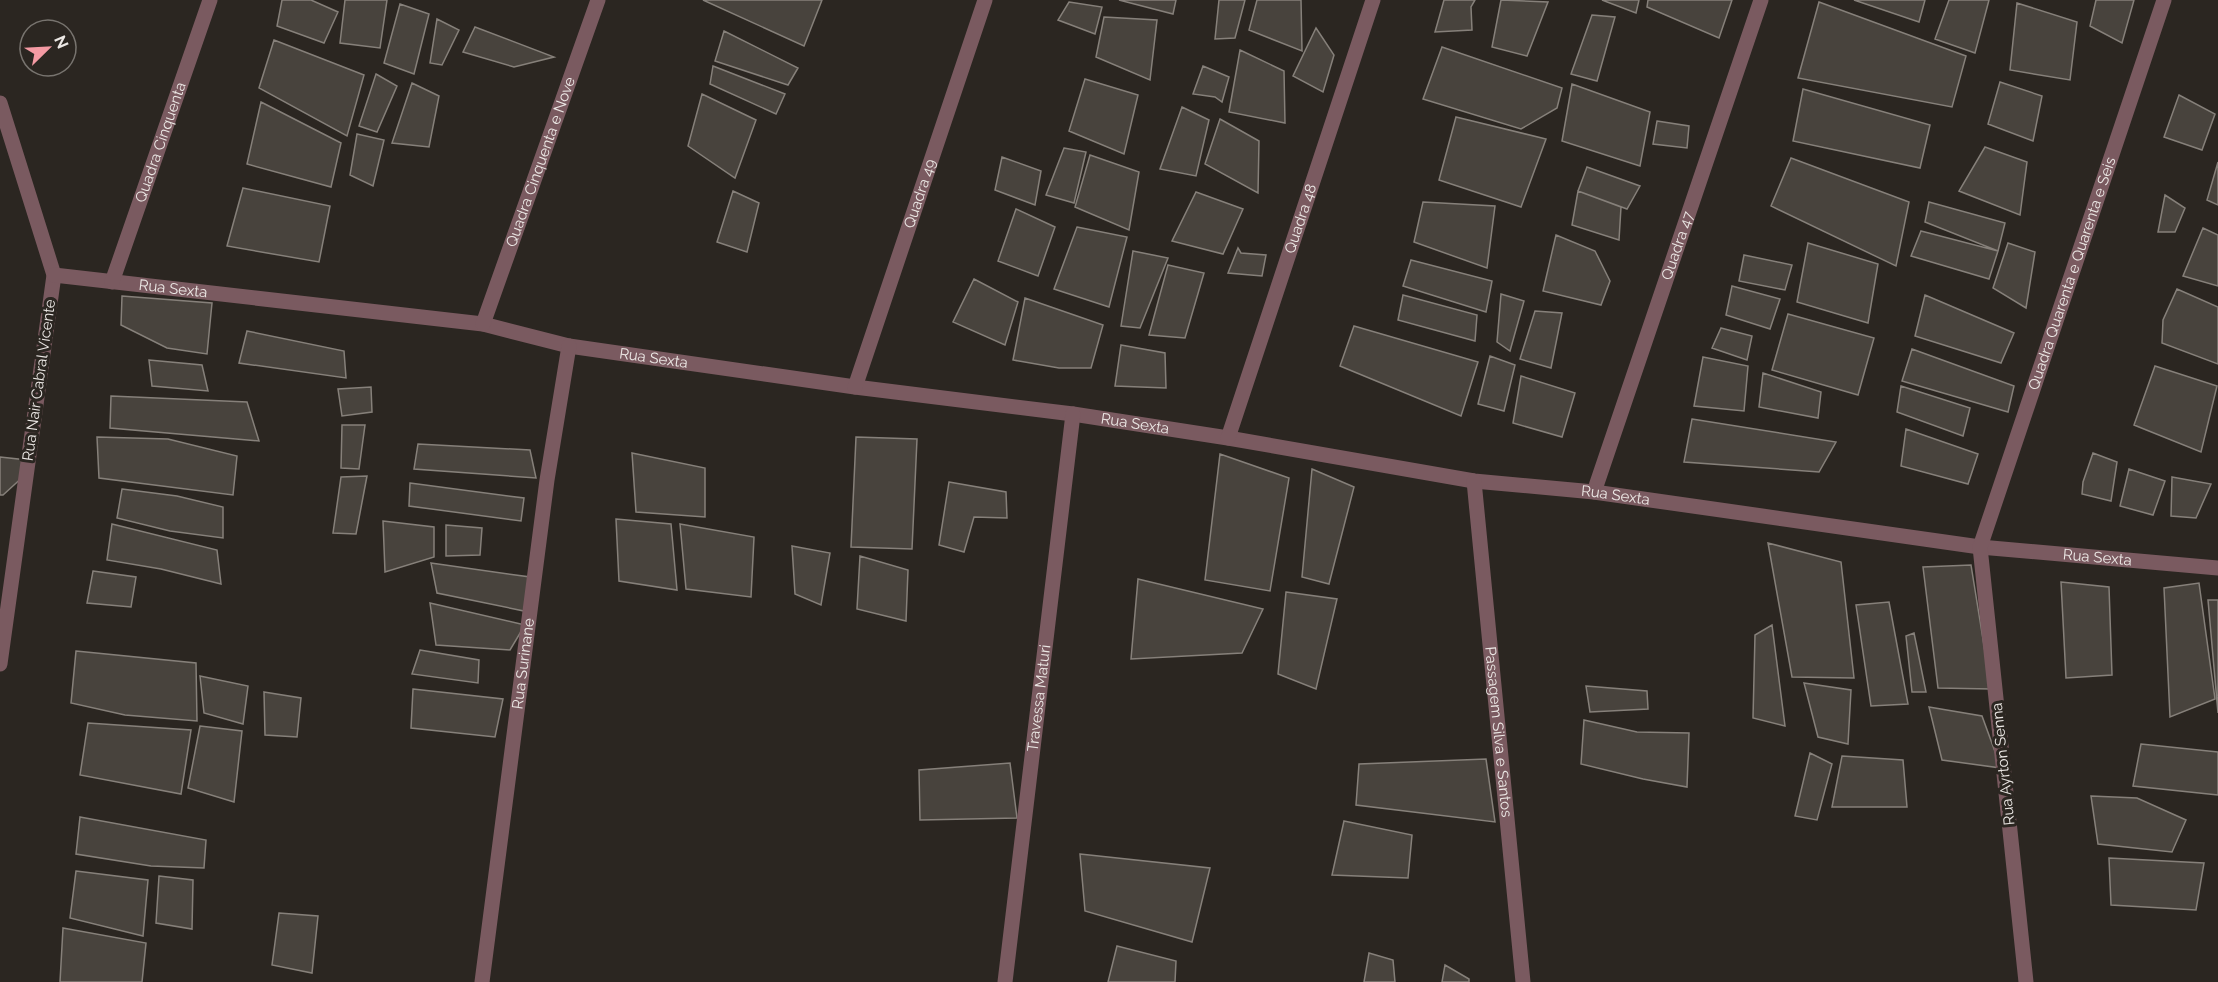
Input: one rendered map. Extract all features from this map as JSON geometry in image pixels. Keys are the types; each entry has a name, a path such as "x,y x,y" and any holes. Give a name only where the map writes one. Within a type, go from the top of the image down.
{"street":[{"name":"Quadra Cinquenta","path":"112,282 210,0"},
{"name":"Quadra Cinquenta e Nove","path":"483,324 598,0"},
{"name":"Quadra 49","path":"855,387 985,0"},
{"name":"Quadra 48","path":"1228,438 1373,0"},
{"name":"Quadra 47","path":"1594,492 1761,0"},
{"name":"Quadra Quarenta e Quarenta e Seis","path":"1980,546 2164,0"},
{"name":"Rua Nair Cabral Vicente","path":"0,103 54,275 0,664"},
{"name":"Rua Sexta","path":"54,275 483,324 569,346 855,387 1073,414 1228,438 1473,481 1594,492 1980,546 2218,568"},
{"name":"Rua Surinane","path":"482,982 547,480 569,346"},
{"name":"Travessa Maturi","path":"1005,982 1073,414"},
{"name":"Passagem Silva e Santos","path":"1473,481 1523,982"},
{"name":"Rua Ayrton Senna","path":"1980,546 2026,982"}],"building":[{"path":"282,0 311,0 338,12 324,43 277,26"},
{"path":"345,0 387,0 380,48 340,43"},
{"path":"703,0 822,0 804,46"},
{"path":"1119,0 1176,0 1173,14"},
{"path":"1219,0 1245,0 1235,38 1215,39"},
{"path":"1257,0 1301,0 1302,51 1249,30"},
{"path":"1444,0 1475,0 1471,7 1472,30 1435,32"},
{"path":"1501,0 1548,2 1527,56 1492,47"},
{"path":"1602,0 1639,0 1636,13"},
{"path":"1648,0 1732,0 1719,38 1647,7"},
{"path":"1854,0 1925,0 1919,22"},
{"path":"1949,0 1989,0 1975,53 1935,39"},
{"path":"2096,0 2134,0 2122,43 2090,26"},
{"path":"1069,2 1102,7 1095,34 1058,20"},
{"path":"1819,2 1966,56 1952,107 1798,78"},
{"path":"2017,3 2077,22 2070,80 2010,70"},
{"path":"400,4 429,14 414,74 384,63"},
{"path":"1592,15 1615,17 1597,81 1571,74"},
{"path":"1104,17 1157,20 1150,80 1096,57"},
{"path":"437,19 459,30 442,65 430,63"},
{"path":"475,27 554,57 514,67 463,52"},
{"path":"1316,28 1334,55 1323,92 1293,76"},
{"path":"724,31 798,68 788,85 715,61"},
{"path":"274,40 364,75 347,136 259,88"},
{"path":"1442,47 1562,88 1557,108 1521,129 1423,99"},
{"path":"1240,50 1284,71 1285,123 1229,112"},
{"path":"713,66 785,94 776,114 710,84"},
{"path":"1203,66 1229,77 1222,102 1215,97 1193,94"},
{"path":"376,74 397,86 377,132 359,126"},
{"path":"1085,79 1138,95 1124,154 1069,131"},
{"path":"2000,82 2042,96 2033,141 1988,124"},
{"path":"412,83 439,96 429,147 392,143"},
{"path":"1572,84 1650,112 1640,166 1562,141"},
{"path":"1803,89 1930,125 1920,168 1793,141"},
{"path":"702,94 756,120 735,178 688,146"},
{"path":"2179,95 2215,114 2202,150 2164,137"},
{"path":"261,102 341,143 331,187 247,164"},
{"path":"1182,107 1209,120 1196,176 1160,169"},
{"path":"1456,117 1546,139 1521,207 1439,180"},
{"path":"1220,119 1259,141 1258,193 1205,164"},
{"path":"1657,121 1689,126 1687,148 1653,144"},
{"path":"357,134 384,140 373,186 350,175"},
{"path":"1985,147 2027,162 2020,215 1959,191"},
{"path":"1064,148 1086,152 1074,203 1046,195"},
{"path":"1090,155 1139,172 1129,230 1075,207"},
{"path":"1002,157 1041,171 1035,205 995,190"},
{"path":"1791,158 1909,202 1896,266 1771,206"},
{"path":"2218,162 2218,205 2207,200"},
{"path":"1587,167 1640,186 1627,209 1578,191"},
{"path":"243,188 330,206 319,262 227,246"},
{"path":"733,191 759,203 747,252 717,242"},
{"path":"1578,191 1621,207 1619,240 1572,225"},
{"path":"1196,192 1243,209 1223,254 1172,241"},
{"path":"2165,195 2185,208 2175,232 2158,232"},
{"path":"1423,202 1495,206 1487,268 1414,242"},
{"path":"1929,202 2005,223 1998,251 1925,222"},
{"path":"1016,209 1055,227 1038,276 998,261"},
{"path":"1077,227 1127,237 1109,307 1054,289"},
{"path":"2203,228 2218,235 2218,286 2183,276"},
{"path":"1921,231 1998,251 1989,279 1911,256"},
{"path":"1556,235 1595,251 1610,281 1601,305 1543,291"},
{"path":"1808,243 1878,264 1868,323 1797,302"},
{"path":"2008,243 2035,252 2026,308 1993,288"},
{"path":"1238,248 1241,253 1266,255 1262,276 1228,273"},
{"path":"1133,251 1168,258 1140,328 1121,326"},
{"path":"1744,255 1792,265 1785,290 1739,281"},
{"path":"1411,260 1492,281 1486,312 1403,286"},
{"path":"1168,265 1204,273 1185,338 1149,335"},
{"path":"974,279 1018,302 1005,345 953,322"},
{"path":"1732,286 1780,299 1770,329 1726,315"},
{"path":"2177,289 2218,307 2218,364 2162,343 2163,320"},
{"path":"1501,294 1524,301 1510,351 1497,342"},
{"path":"1403,295 1477,315 1475,341 1398,320"},
{"path":"1925,295 2014,333 2001,363 1915,336"},
{"path":"122,296 212,303 207,354 167,348 121,325"},
{"path":"1025,298 1103,325 1091,368 1059,368 1013,360"},
{"path":"1535,311 1562,313 1551,368 1520,359"},
{"path":"1788,314 1874,338 1858,395 1772,370"},
{"path":"1354,326 1478,362 1461,416 1340,366"},
{"path":"1721,328 1752,336 1747,360 1712,348"},
{"path":"247,331 344,351 346,378 239,363"},
{"path":"1121,345 1165,353 1166,388 1115,386"},
{"path":"1912,349 2014,386 2008,412 1902,381"},
{"path":"1490,356 1515,365 1504,411 1478,404"},
{"path":"1703,357 1748,366 1744,411 1694,406"},
{"path":"149,360 202,365 208,391 152,386"},
{"path":"2155,366 2217,386 2201,452 2134,425"},
{"path":"1763,373 1821,392 1818,418 1759,407"},
{"path":"1521,376 1575,393 1562,437 1513,423"},
{"path":"1901,386 1970,408 1963,436 1897,412"},
{"path":"371,387 372,412 342,416 338,389"},
{"path":"111,396 247,402 259,441 110,428"},
{"path":"1692,419 1836,442 1819,472 1684,462"},
{"path":"342,425 365,425 359,469 341,468"},
{"path":"1906,429 1978,454 1968,484 1901,466"},
{"path":"97,437 168,439 237,456 233,495 99,478"},
{"path":"856,437 917,439 912,549 851,547"},
{"path":"418,444 530,450 536,478 414,469"},
{"path":"632,453 705,468 705,517 636,512"},
{"path":"2093,453 2117,462 2111,501 2082,494 2083,482"},
{"path":"1220,454 1289,478 1270,591 1205,580"},
{"path":"0,457 27,460 25,475 3,495 0,495"},
{"path":"1312,469 1354,487 1329,584 1302,577"},
{"path":"2129,469 2165,481 2153,515 2120,506"},
{"path":"367,476 356,534 333,533 341,477"},
{"path":"2172,477 2211,484 2196,518 2171,516"},
{"path":"949,482 1006,492 1007,518 974,517 964,552 939,545"},
{"path":"410,483 524,498 521,521 409,506"},
{"path":"122,489 177,496 223,507 223,538 170,531 117,518"},
{"path":"616,519 671,524 677,590 619,581"},
{"path":"383,521 434,527 434,557 385,572"},
{"path":"112,524 217,550 221,584 161,569 107,560"},
{"path":"680,524 754,537 751,597 686,589"},
{"path":"446,525 482,528 480,555 446,556"},
{"path":"1768,543 1841,562 1854,678 1792,677"},
{"path":"792,546 830,553 821,605 795,594"},
{"path":"860,556 908,570 906,621 857,609"},
{"path":"431,563 530,577 524,611 437,593"},
{"path":"1971,565 1991,689 1938,688 1923,567"},
{"path":"93,571 136,577 131,607 87,603"},
{"path":"1138,579 1263,609 1242,653 1131,659"},
{"path":"2061,582 2109,587 2112,675 2066,678"},
{"path":"2199,583 2215,699 2170,717 2164,588"},
{"path":"1286,592 1337,599 1316,689 1278,674"},
{"path":"2208,600 2218,600 2218,713"},
{"path":"1889,602 1908,704 1871,706 1856,605"},
{"path":"430,603 525,625 510,650 436,645"},
{"path":"1772,625 1785,726 1753,718 1755,635"},
{"path":"1914,633 1926,692 1912,692 1906,636"},
{"path":"420,650 479,660 478,683 412,674"},
{"path":"76,651 196,663 197,721 125,715 71,703"},
{"path":"200,676 248,686 243,724 204,713"},
{"path":"1804,683 1851,690 1848,744 1818,737"},
{"path":"1586,686 1647,691 1648,709 1590,712"},
{"path":"413,689 503,699 495,737 411,728"},
{"path":"264,692 301,698 297,737 265,735"},
{"path":"1929,707 1982,716 2001,768 1942,760"},
{"path":"1584,720 1637,732 1689,733 1687,787 1581,764"},
{"path":"88,723 191,730 181,794 80,775"},
{"path":"200,726 242,731 234,802 188,788"},
{"path":"2141,744 2218,752 2218,795 2133,786"},
{"path":"1810,753 1832,764 1817,820 1795,816"},
{"path":"1842,756 1903,760 1907,807 1832,807"},
{"path":"1486,759 1495,822 1356,805 1359,764"},
{"path":"1010,763 1017,818 920,820 919,770"},
{"path":"2091,796 2137,798 2186,820 2172,852 2098,844"},
{"path":"80,817 206,840 204,868 151,866 76,854"},
{"path":"1344,821 1412,835 1408,878 1332,875"},
{"path":"1080,854 1210,868 1192,942 1085,911"},
{"path":"2109,858 2204,863 2196,910 2111,905"},
{"path":"76,871 148,880 143,936 70,918"},
{"path":"159,876 193,880 192,929 156,923"},
{"path":"279,913 318,916 312,973 272,965"},
{"path":"63,928 146,943 142,982 60,982"},
{"path":"1117,946 1176,961 1175,982 1108,982"},
{"path":"1369,953 1393,960 1395,982 1364,982"},
{"path":"1445,965 1469,979 1469,982 1442,982"}]}
